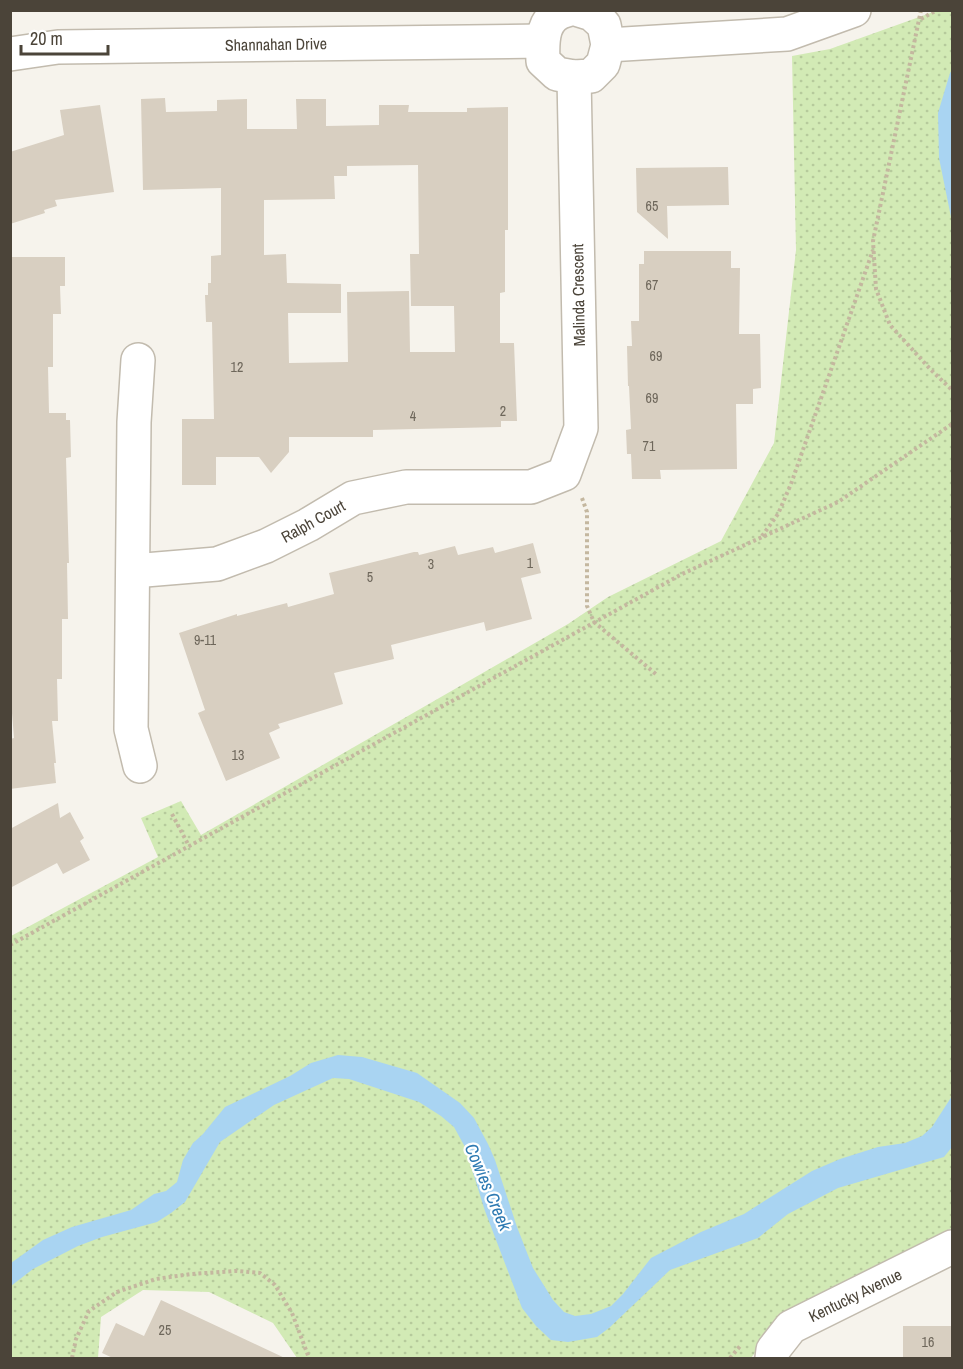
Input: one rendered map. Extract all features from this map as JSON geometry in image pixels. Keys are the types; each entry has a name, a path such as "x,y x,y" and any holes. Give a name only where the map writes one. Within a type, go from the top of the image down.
{"street":[{"path":"567,10 559,12 547,24 542,41 543,62 557,74 574,77 591,76 603,64 608,45 604,25 592,14 579,10"},
{"path":"608,45 787,34 854,10"},
{"name":"Shannahan Drive","path":"10,54 58,47 542,41"},
{"name":"Malinda Crescent","path":"531,487 564,474 582,429 574,77"},
{"path":"138,360 134,422 131,729 140,766"},
{"name":"Ralph Court","path":"133,571 217,564 266,546 308,525 353,498 406,487 531,487"},
{"name":"Kentucky Avenue","path":"772,1359 773,1350 791,1326 952,1247"}],"path":[{"path":"921,10 921,20 873,241 876,289 890,324 952,390"},
{"path":"921,20 936,10"},
{"path":"761,537 778,514 791,484 874,248"},
{"path":"10,945 682,574 838,502 952,424"},
{"path":"582,497 587,512 587,606 594,622 657,675"},
{"path":"172,814 189,846"},
{"path":"72,1359 76,1339 89,1311 117,1292 156,1279 191,1274 236,1272 260,1273 274,1285 292,1313 309,1359"}],"green space":[{"path":"936,11 952,11 952,1228 784,1315 751,1358 297,1358 273,1323 209,1292 143,1290 101,1317 98,1358 11,1358 11,936 158,857 141,818 181,801 201,835 568,624 608,597 721,541 774,443 796,250 792,56 830,49"}],"water":[{"path":"952,70 952,222 939,158 938,113"},
{"name":"Cowies Creek","path":"338,1055 362,1057 417,1073 460,1103 474,1118 495,1160 533,1268 553,1300 564,1312 575,1316 591,1314 611,1306 651,1258 701,1232 744,1214 812,1171 840,1159 878,1147 905,1143 922,1136 932,1127 952,1096 952,1147 944,1157 838,1188 788,1214 758,1238 670,1270 597,1337 568,1342 551,1340 522,1308 485,1211 465,1147 454,1127 419,1102 349,1079 333,1078 274,1105 220,1142 185,1202 171,1213 157,1222 78,1246 33,1269 11,1286 11,1263 43,1240 72,1227 131,1210 154,1194 166,1191 177,1182 183,1160 193,1143 225,1107 290,1076 311,1063"}],"building":[{"path":"165,98 166,112 217,111 217,100 247,99 247,129 297,129 296,99 326,99 326,126 379,125 379,105 409,105 408,112 467,112 467,108 508,107 508,230 505,230 505,292 500,293 500,343 514,343 517,421 501,421 501,427 373,430 373,437 289,437 289,452 271,473 259,457 216,457 216,485 182,485 182,419 214,419 212,322 206,322 205,295 208,295 208,283 211,283 211,256 221,255 221,188 143,190 141,99","holes":["418,165 419,254 410,254 411,306 454,306 455,352 410,352 409,291 347,292 348,362 289,363 288,313 341,313 341,284 287,283 286,254 264,255 264,200 335,199 334,176 347,176 347,166"]},
{"path":"100,105 114,192 55,200 57,206 44,210 45,213 10,224 10,152 64,135 60,110"},
{"path":"728,167 729,205 667,206 668,239 637,212 636,168"},
{"path":"644,251 731,251 731,268 740,268 739,334 760,334 761,388 753,389 753,404 736,404 737,469 660,470 661,479 632,479 631,454 627,454 626,430 631,429 627,346 632,346 631,321 639,321 639,264 644,264"},
{"path":"10,257 65,257 65,286 60,286 61,314 53,314 53,367 48,367 49,413 66,413 66,420 70,420 71,457 66,458 68,619 62,619 62,679 57,679 58,721 52,721 56,783 10,789 10,739 14,738 10,688"},
{"path":"533,543 541,573 521,578 532,619 486,631 484,622 391,645 394,659 334,673 343,704 278,724 280,728 269,733 280,758 226,781 198,713 205,710 179,633 237,614 237,616 287,603 288,607 334,594 329,573 414,552 418,552 419,555 455,546 458,555 493,547 495,553"},
{"path":"58,803 60,818 70,812 84,838 80,841 90,860 63,874 57,863 10,888 10,829"},
{"path":"161,1300 287,1359 115,1359 102,1353 116,1323 144,1336"},
{"path":"903,1326 952,1326 952,1359 903,1359"}]}
